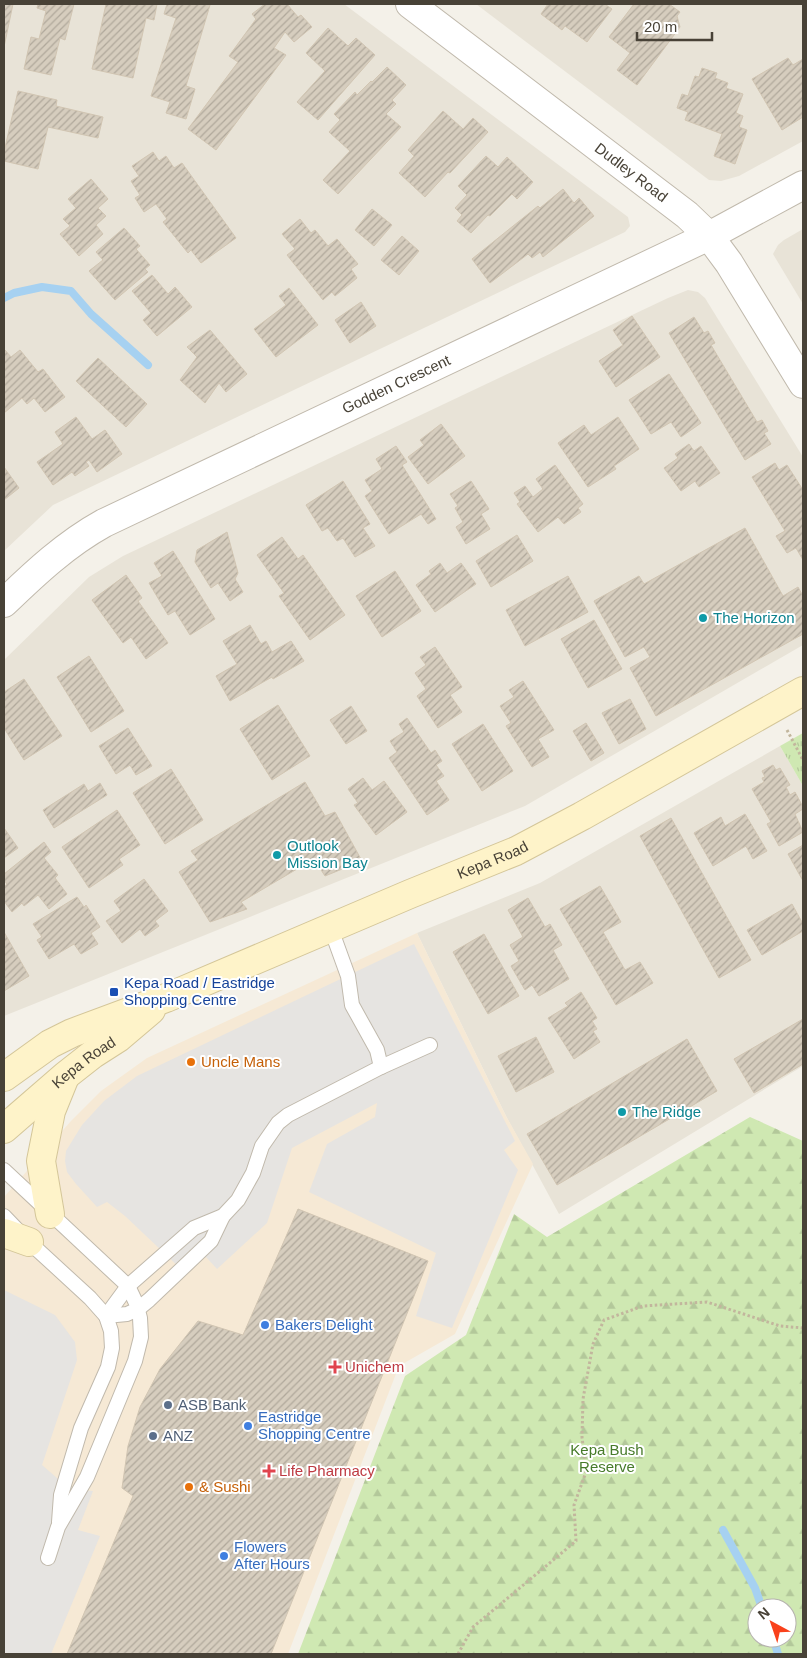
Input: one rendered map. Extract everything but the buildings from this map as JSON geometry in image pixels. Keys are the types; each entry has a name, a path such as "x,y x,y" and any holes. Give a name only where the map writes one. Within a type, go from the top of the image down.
{"main road":[{"name":"Kepa Road","path":"9,1068 72,1033 166,998 516,851 582,816 803,691"},
{"name":"Kepa Road","path":"4,1129 65,1076 93,1054 118,1038 166,998"},
{"path":"50,1214 41,1161 51,1111 65,1076"}],"street":[{"name":"Dudley Road","path":"410,4 687,215 709,236 729,263 803,384"},
{"name":"Godden Crescent","path":"4,604 28,580 73,542 104,523 709,236 803,185"}],"lane":[{"path":"332,928 348,976 352,1005 377,1050 381,1067"},
{"path":"106,1316 127,1314 138,1309 211,1242 223,1216 238,1200 246,1187 262,1146 278,1123 288,1115 381,1067 430,1045"},
{"path":"4,1170 128,1286 138,1309 141,1337 135,1361 87,1477 58,1527"},
{"path":"4,1216 16,1238 90,1298 106,1316 111,1331 112,1348 108,1367 82,1428 62,1495 58,1527 48,1558"},
{"path":"106,1316 128,1286 194,1228 223,1216"}],"path":[{"path":"784,725 803,760"},
{"path":"458,1654 473,1627 576,1541 574,1505 586,1472 582,1437 583,1399 593,1344 604,1320 643,1306 707,1302 780,1326 803,1328"}],"shaded area":[{"path":"4,4 344,4 628,217 630,226 625,232 53,505 4,551"},
{"path":"476,4 803,4 803,141 739,176 721,181 709,180"},
{"path":"803,229 803,304 773,254 778,245 784,240"},
{"path":"688,290 698,292 705,298 803,457 803,645 525,806 4,1016 4,660 89,577 123,556"},
{"path":"780,746 803,786 803,1066 559,1214 506,1116 417,933 540,883"},
{"name":"Eastridge Shopping Centre","path":"417,933 506,1116 533,1164 455,1334 399,1366 288,1654 4,1654 4,1197 71,1121 101,1091 147,1058"},
{"path":"414,944 515,1141 504,1150 518,1170 452,1328 416,1316 436,1253 309,1192 327,1144 375,1117 377,1103 292,1148 267,1223 217,1269 206,1257 181,1269 125,1216 107,1202 97,1207 67,1172 66,1151 82,1125 104,1101 137,1076"},
{"path":"4,1290 55,1315 75,1342 77,1360 42,1465 65,1485 80,1490 93,1491 78,1530 100,1536 51,1654 4,1654"}],"green space":[{"path":"803,733 803,786 780,746"},
{"name":"Kepa Bush Reserve","path":"750,1117 803,1141 803,1654 298,1654 405,1376 466,1335 514,1214 547,1237"}],"waterway":[{"path":"4,298 14,293 42,287 71,291 91,314 148,365"},
{"path":"723,1530 755,1588 758,1598"},
{"path":"776,1648 778,1654"}],"place":[{"name":"The Horizon","path":"703,618"},
{"name":"Outlook Mission Bay","path":"277,855"},
{"name":"Kepa Road / Eastridge Shopping Centre","path":"114,992"},
{"name":"Uncle Mans","path":"191,1062"},
{"name":"The Ridge","path":"622,1112"},
{"name":"Bakers Delight","path":"265,1325"},
{"name":"Unichem","path":"335,1367"},
{"name":"ASB Bank","path":"168,1405"},
{"name":"Eastridge Shopping Centre","path":"248,1426"},
{"name":"ANZ","path":"153,1436"},
{"name":"Life Pharmacy","path":"269,1471"},
{"name":"& Sushi","path":"189,1487"},
{"name":"Flowers After Hours","path":"224,1556"}]}
